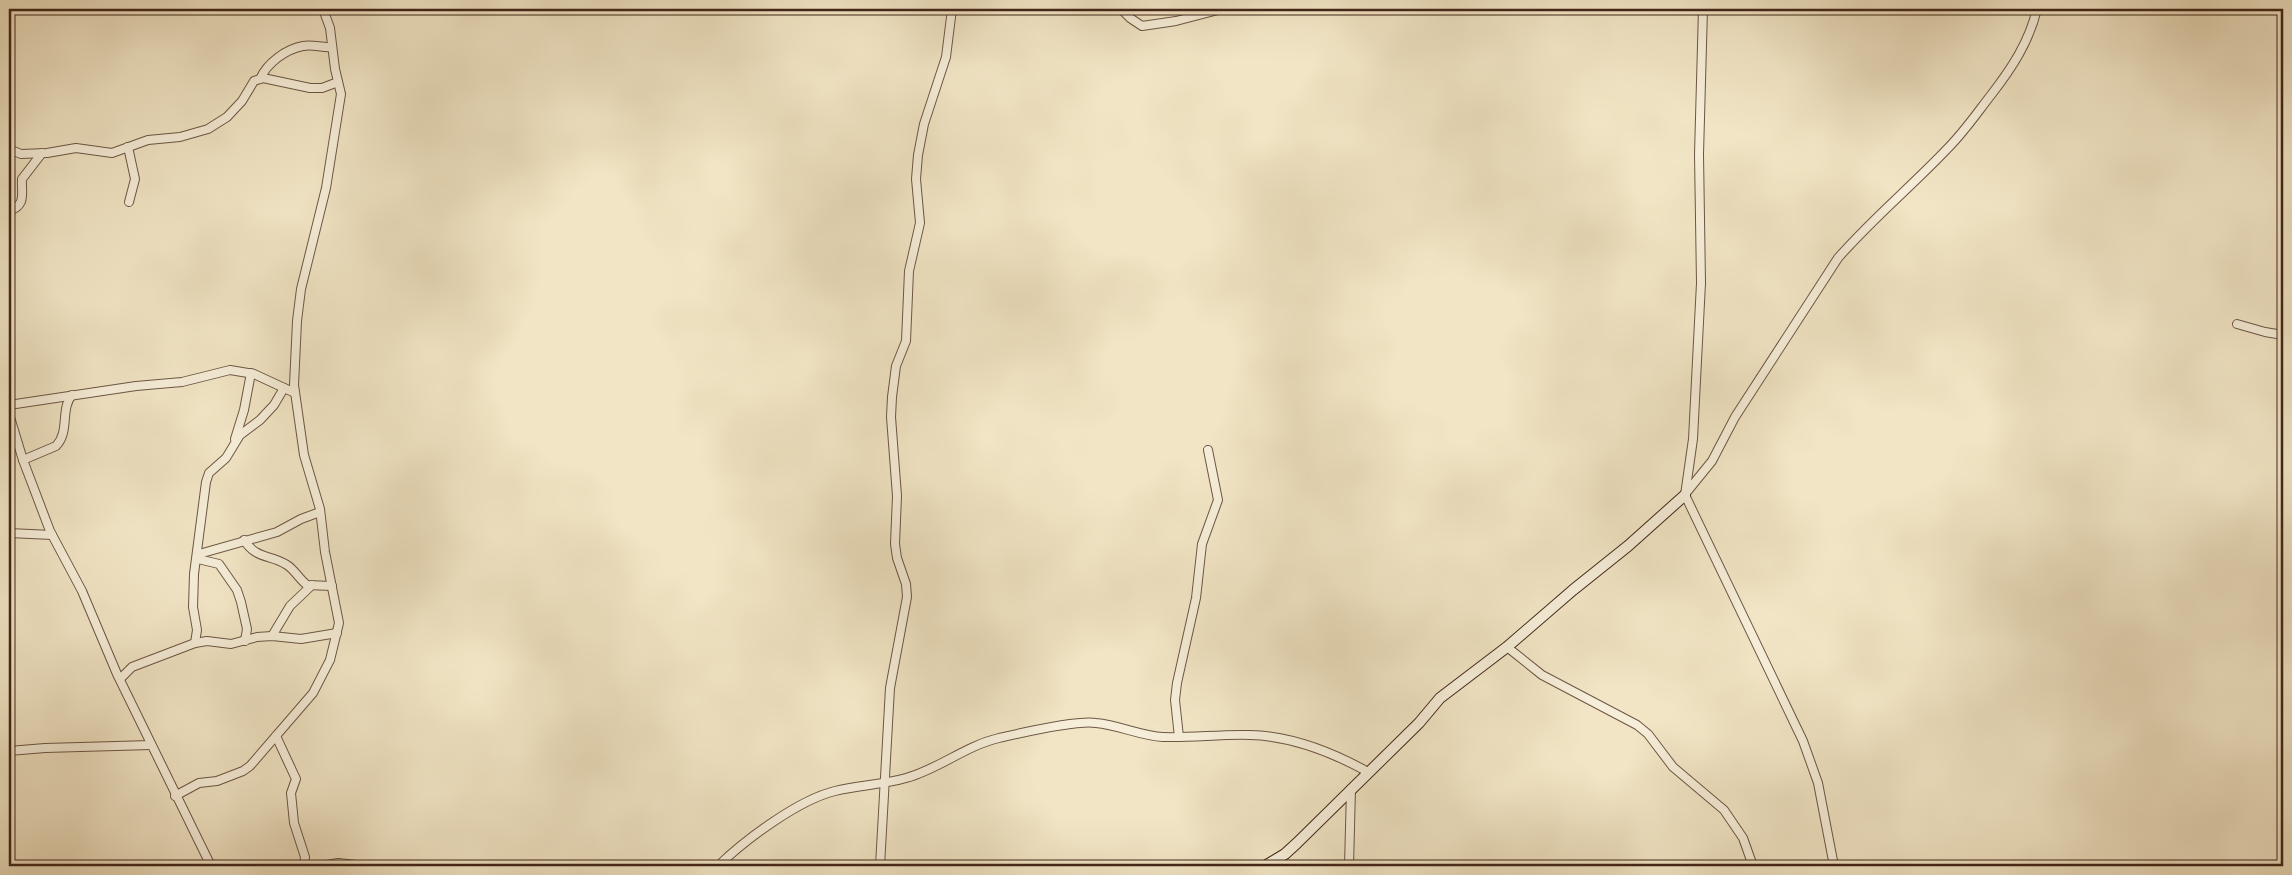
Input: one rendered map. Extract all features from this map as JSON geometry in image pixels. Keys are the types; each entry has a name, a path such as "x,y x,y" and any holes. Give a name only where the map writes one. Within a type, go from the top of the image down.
{"main road":[{"path":"1265,866 1285,854 1413,730 1440,698 1507,647 1628,546 1684,495"}],"street":[{"path":"175,796 199,783 217,781 243,771 263,753 313,693 330,660 339,623 325,552 320,512 304,455 295,393 297,320 305,266 318,221 332,158 341,94 330,28 323,9"},
{"path":"880,866 891,681 907,597 906,584 898,564 895,544 898,496 891,417 892,397 896,366 906,341 909,271 920,223 916,178 918,155 924,124 946,57 952,9"},
{"path":"1121,9 1142,26 1176,21 1222,9"},
{"path":"1703,9 1699,154 1701,283 1693,439 1684,495 1803,741 1818,783 1834,866"},
{"path":"1684,495 1712,461 1735,417 1838,258 1856,237 1949,148 1964,130 2014,65 2028,38 2037,9"},
{"path":"9,149 21,154 76,148 112,153 148,140 180,137 208,129 227,117 273,62 290,50 304,46 332,48"},
{"path":"260,79 263,78 310,88 322,88 338,82"},
{"path":"128,147 135,179 128,202"},
{"path":"9,211 15,209 20,201 24,191 22,179 42,153"},
{"path":"2237,324 2283,335"},
{"path":"9,404 136,386 182,382 230,370 251,373 295,393"},
{"path":"234,444 244,410 251,373"},
{"path":"195,643 197,630 193,607 194,574 198,557 206,482 210,473 226,458 240,435 254,425 274,405 284,388"},
{"path":"23,460 56,446 60,442 65,424 67,402 72,395"},
{"path":"9,414 23,460 52,535 82,592 120,679 175,796 211,866"},
{"path":"1179,737 1175,700 1177,683 1196,598 1202,544 1218,500 1208,450"},
{"path":"198,557 244,540 277,532 301,519 320,512"},
{"path":"9,533 52,535"},
{"path":"244,540 251,550 287,565 304,582 312,585 332,586"},
{"path":"198,557 219,564 237,590 247,629 245,641"},
{"path":"272,636 290,606 312,585"},
{"path":"120,679 132,666 195,643 207,641 231,644 272,636 301,639 337,633"},
{"path":"1507,647 1542,675 1637,725 1648,734 1673,767 1724,810 1742,838 1753,866"},
{"path":"718,866 742,844 764,828 810,801 832,791 906,778 925,771 980,743 1072,724 1093,722 1162,737 1251,735 1280,738 1314,747 1346,759 1368,772"},
{"path":"276,736 296,778 291,793 294,824 305,857 304,866"},
{"path":"9,751 151,745"},
{"path":"1349,866 1351,788"},
{"path":"320,866 338,862 366,866"}]}
